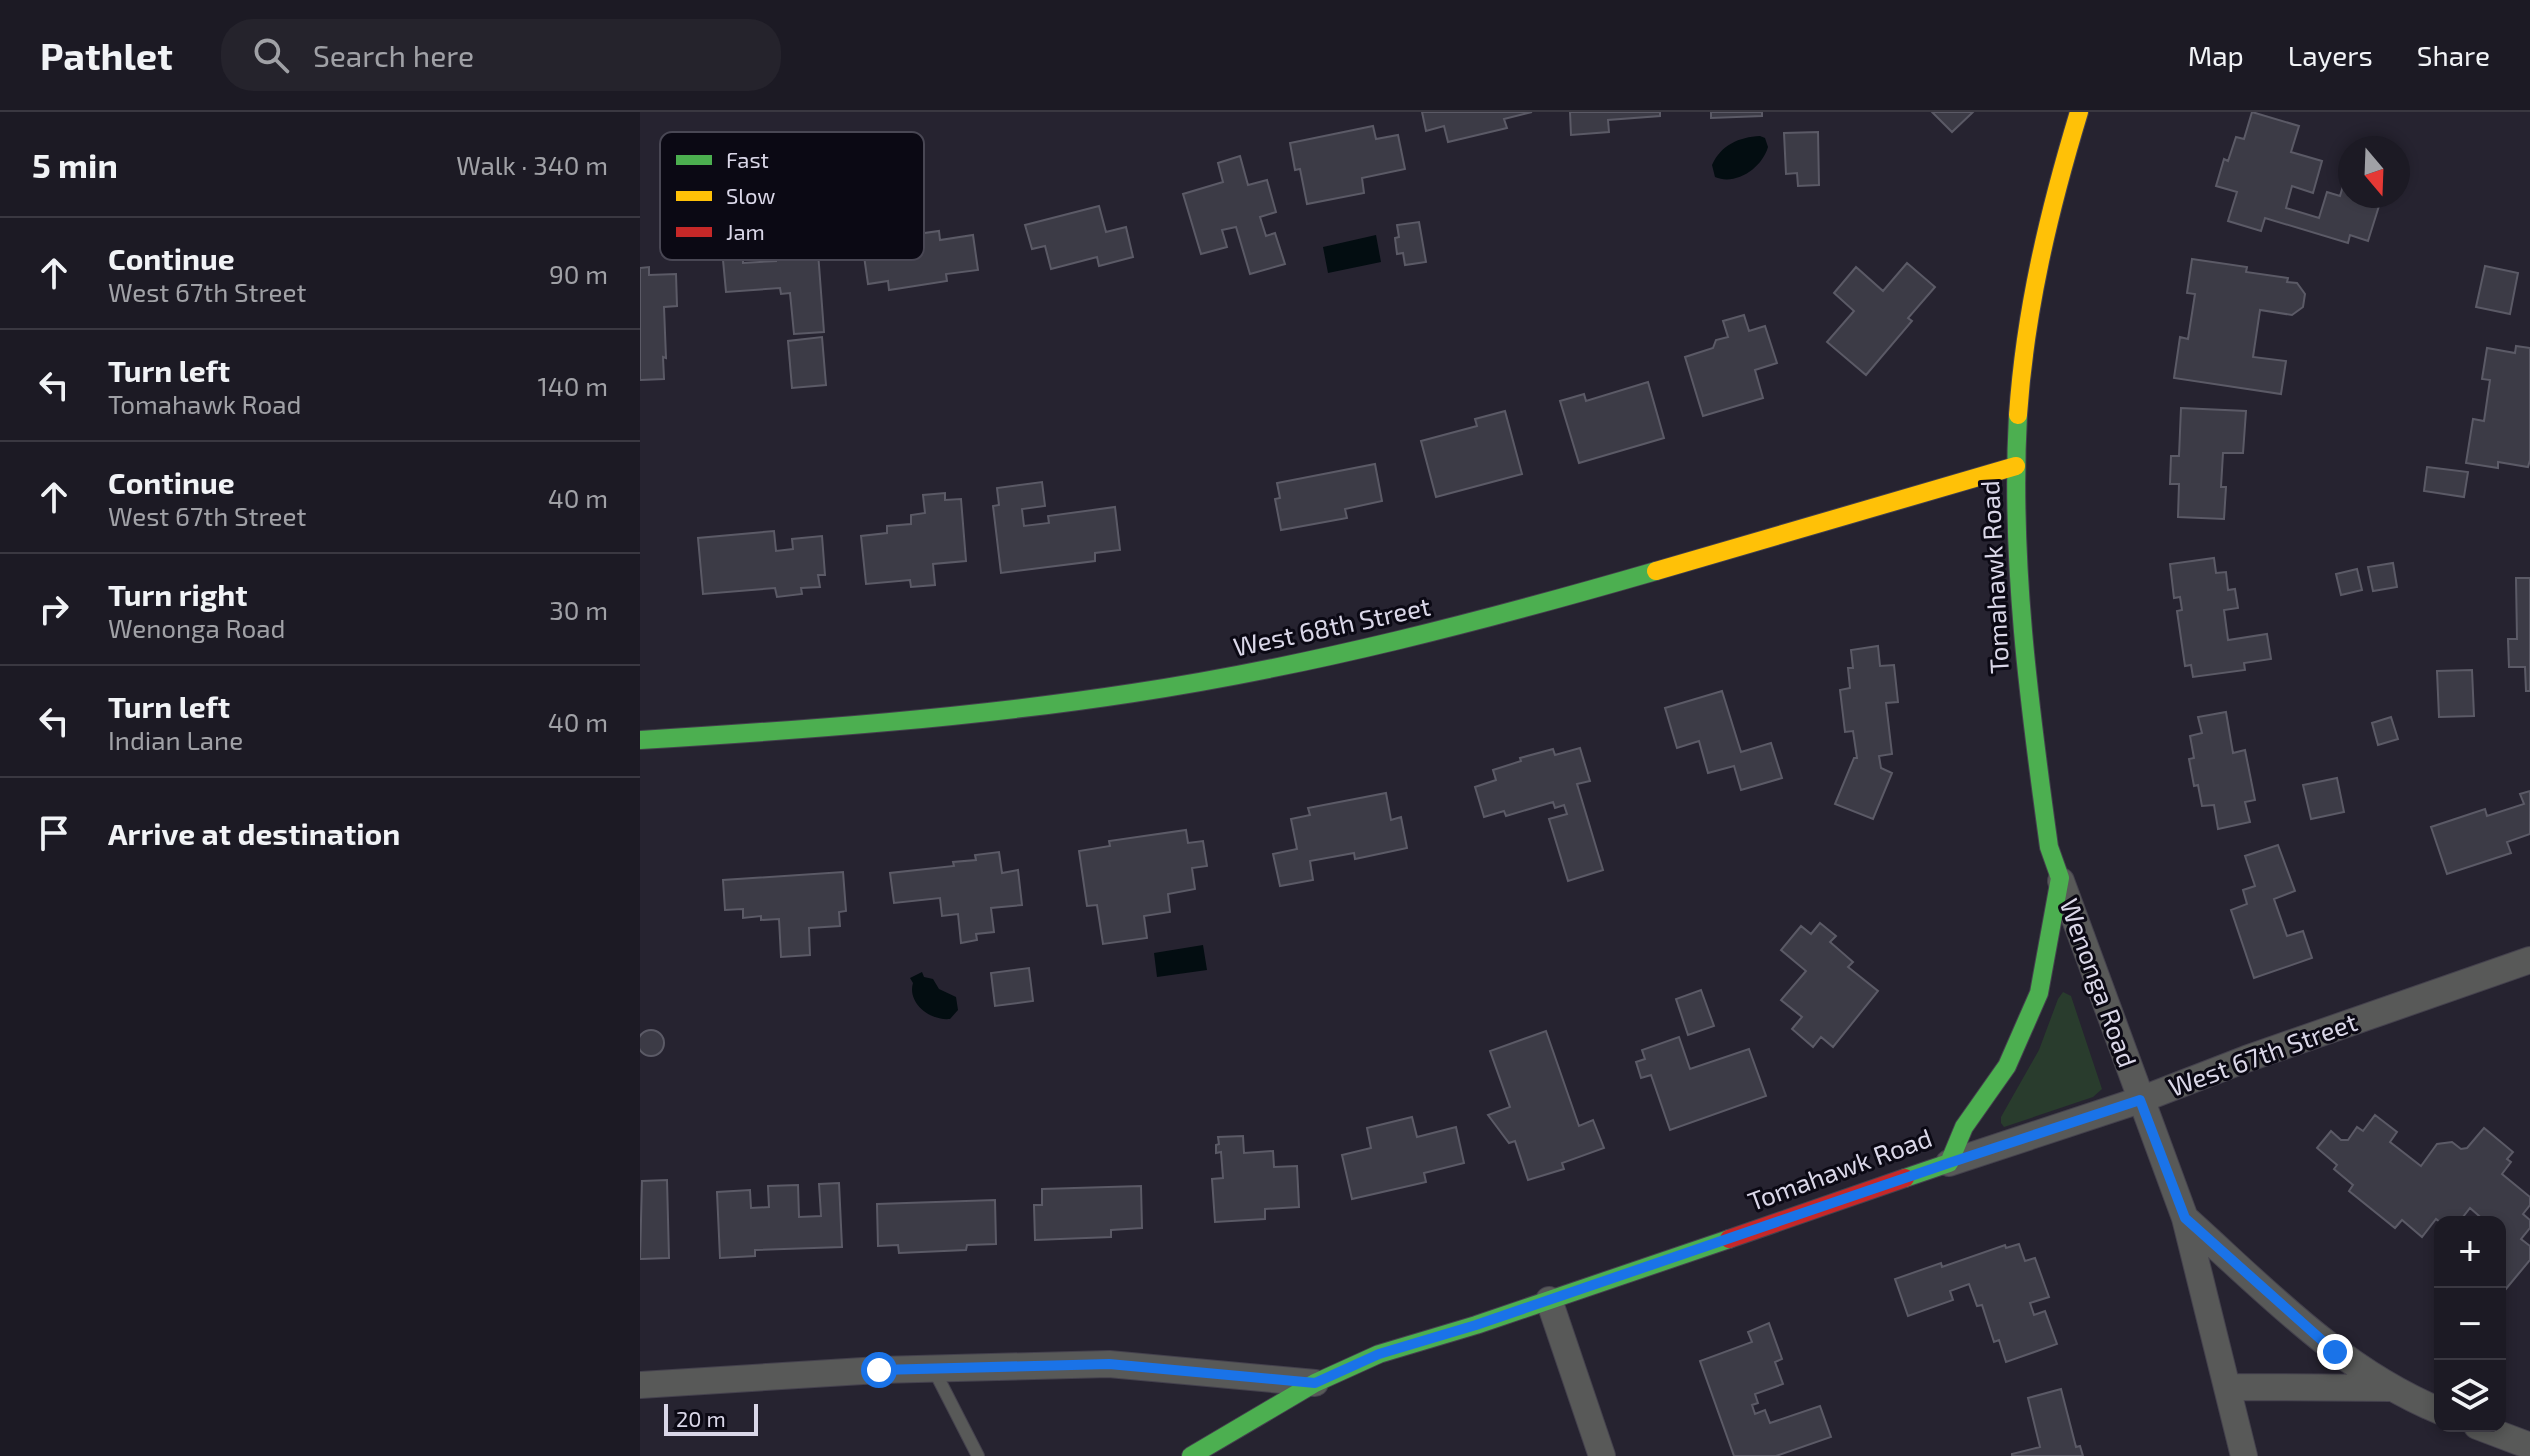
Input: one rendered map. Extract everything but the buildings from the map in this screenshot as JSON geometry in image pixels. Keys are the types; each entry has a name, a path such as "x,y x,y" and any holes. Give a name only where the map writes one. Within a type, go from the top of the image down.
{"street":[{"name":"Tomahawk Road","path":"1191,1456 1315,1383 1379,1354 1549,1300 1949,1163 1964,1127 2007,1066 2039,993 2060,878 2049,847 2019,616 2015,558 2016,466 2023,363 2047,222 2079,112"},
{"name":"West 68th Street","path":"640,740 809,730 1026,707 1134,693 1301,662 1486,620 2016,466"},
{"name":"Wenonga Road","path":"2060,878 2185,1218 2244,1456"},
{"name":"West 67th Street","path":"1949,1163 2140,1100 2246,1059 2530,960"},
{"path":"2185,1218 2335,1352 2391,1388 2434,1408"},
{"path":"1549,1300 1602,1456"},
{"path":"640,1385 879,1370 1109,1364 1315,1383"},
{"path":"2227,1387 2391,1388"},
{"path":"2493,1432 2530,1446"}],"lane":[{"path":"934,1370 978,1456"}],"green space":[{"path":"2063,992 2071,996 2102,1089 2093,1097 2004,1127 2001,1117 2039,1050"}],"shaded area":[{"path":"1765,138 1768,147 1754,168 1731,179 1715,177 1712,165 1726,147 1738,140"},
{"path":"1376,235 1381,262 1328,273 1323,247"},
{"path":"1203,945 1207,970 1157,977 1154,953"},
{"path":"922,972 924,977 933,979 939,989 956,997 958,1010 950,1019 928,1014 917,1004 910,978"}],"traffic: fast":[{"path":"1905,1178 1949,1163 1964,1127 2007,1066 2039,993 2060,878 2049,847 2023,631 2017,523 2018,415"},
{"path":"640,740 949,716 1133,693 1265,670 1396,641 1656,571"},
{"path":"1191,1456 1315,1383 1379,1354 1476,1325 1729,1239"}],"traffic: slow":[{"path":"2018,415 2032,300 2058,186 2079,112"},
{"path":"1656,571 2016,466"}],"traffic: jam":[{"path":"1729,1239 1905,1178"}],"route":[{"path":"879,1370 1109,1364 1315,1383 1379,1354 1476,1325 2140,1100 2185,1218 2335,1352"}]}
